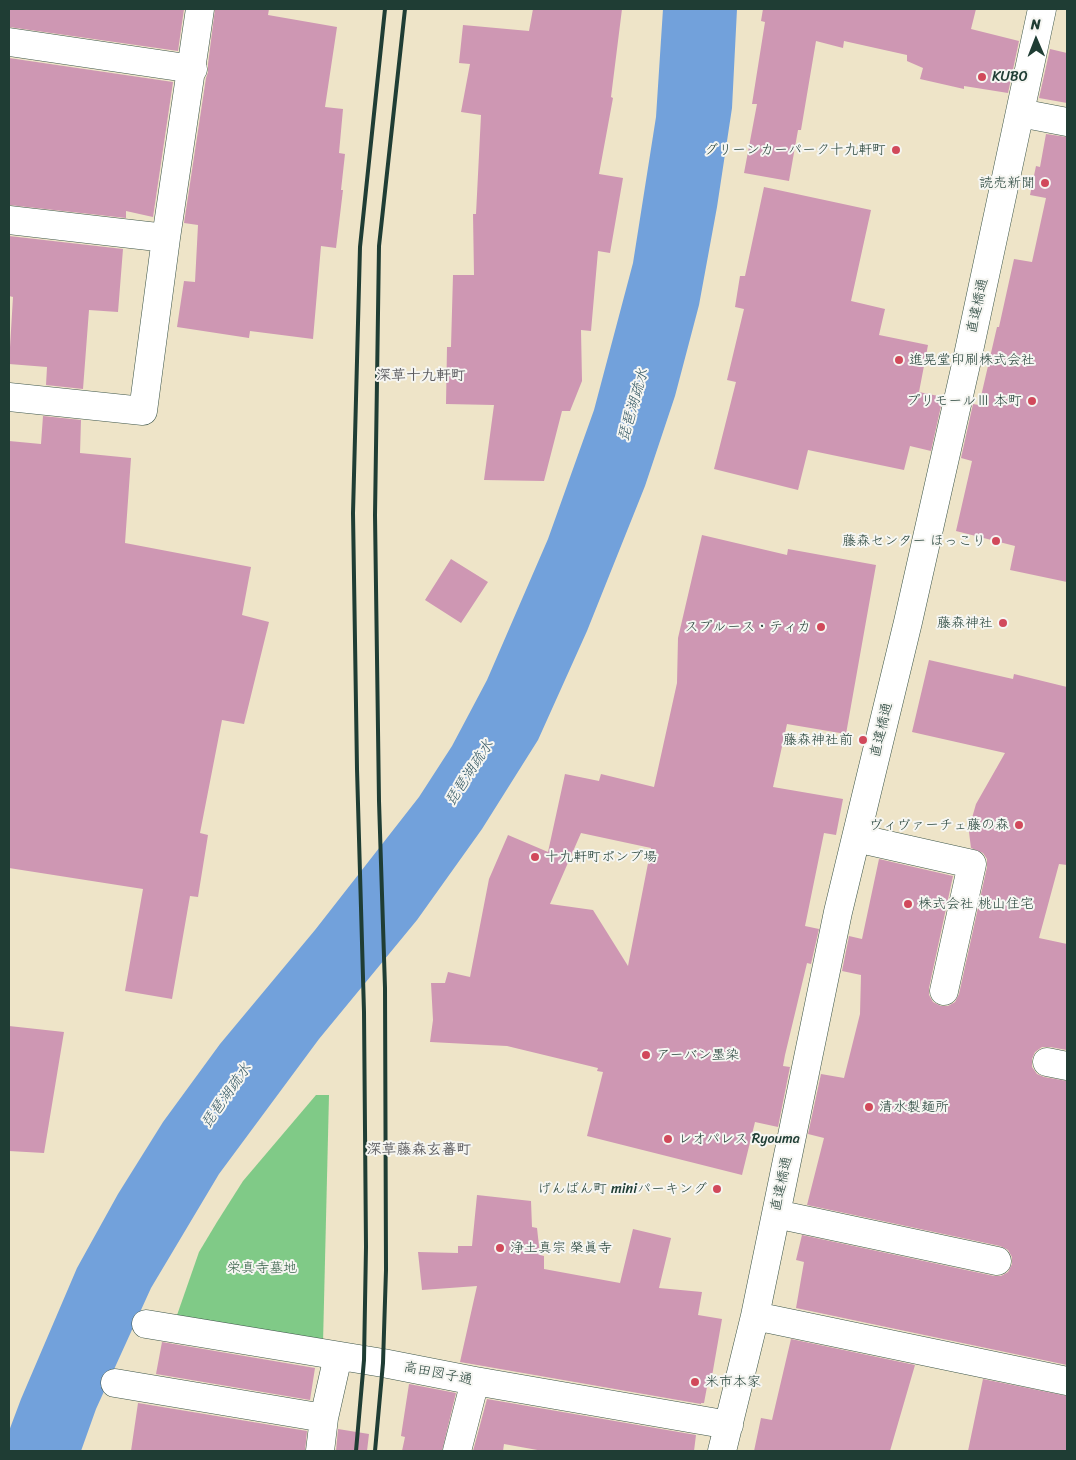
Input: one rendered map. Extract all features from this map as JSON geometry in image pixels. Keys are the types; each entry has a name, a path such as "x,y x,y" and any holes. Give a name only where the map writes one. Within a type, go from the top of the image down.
{"street":[{"path":"9,397 143,411 166,238 193,69 200,9"},
{"name":"直違橋通","path":"722,1451 755,1316 838,912 965,369 1042,9"},
{"path":"9,42 193,69"},
{"path":"1020,113 1067,122"},
{"path":"9,220 166,238"},
{"path":"856,838 972,864 944,990"},
{"path":"776,1214 997,1261"},
{"path":"755,1316 1067,1381"},
{"name":"高田図子通","path":"146,1324 383,1363 729,1425"},
{"path":"320,1451 324,1418 338,1356"},
{"path":"457,1451 475,1381"},
{"path":"116,1383 324,1418"}],"green space":[{"name":"栄真寺墓地","path":"316,1095 329,1095 323,1343 176,1318 199,1252 217,1222 243,1181"}],"water":[{"name":"琵琶湖疏水","path":"663,9 737,9 732,108 717,207 699,305 675,396 645,486 587,631 538,740 482,829 417,920 319,1039 219,1174 151,1288 96,1409 81,1451 9,1451 9,1431 21,1399 77,1268 118,1194 163,1122 220,1044 315,930 419,797 452,746 487,680 548,539 594,410 633,263 656,117"}],"building":[{"path":"9,9 184,9 178,51 9,27"},
{"path":"215,9 269,9 268,15 337,27 325,107 343,109 339,153 345,154 341,190 343,190 336,248 321,246 313,339 250,331 249,338 177,327 184,281 195,282 198,225 184,223 208,72"},
{"path":"533,9 622,9 611,97 613,98 599,174 623,178 610,253 598,251 591,331 581,330 582,381 570,411 562,411 544,481 484,480 494,405 446,404 447,347 451,347 453,275 474,275 473,214 476,214 481,115 461,112 470,64 459,63 463,25 529,31"},
{"path":"763,9 976,9 971,29 1019,41 1008,93 964,86 964,89 920,79 923,68 907,61 907,55 844,41 843,48 816,41 801,130 798,130 789,181 744,173 757,104 752,104 765,22 761,21"},
{"path":"1050,49 1067,53 1067,103 1039,98"},
{"path":"9,58 173,82 153,217 126,211 126,218 9,205"},
{"path":"1046,134 1067,137 1067,582 1010,570 1015,546 956,531 972,461 961,458 973,404 979,405 1014,259 1032,262 1046,198 1030,195 1036,166 1040,167"},
{"path":"764,187 871,210 851,301 885,309 879,335 928,345 919,392 943,397 931,451 910,446 904,470 808,450 798,490 714,469 736,382 727,380 744,309 735,307 740,276 745,276"},
{"path":"9,236 123,249 118,312 89,310 83,389 46,385 47,367 9,364 13,297 9,296"},
{"path":"43,416 81,420 80,453 131,458 125,543 251,567 242,615 269,622 244,724 222,720 200,833 208,835 198,897 190,896 172,999 125,991 143,889 9,868 9,441 41,444"},
{"path":"702,535 787,555 788,549 876,565 846,734 787,724 773,787 843,799 836,835 824,833 805,926 819,929 811,964 807,963 785,1055 783,1066 790,1067 778,1127 755,1122 742,1175 587,1136 603,1072 597,1071 598,1068 507,1046 430,1042 433,1020 431,983 445,983 448,972 470,977 489,879 508,835 548,852 565,774 599,781 601,774 654,787 677,683 678,638","holes":["581,833 651,848 628,966 593,910 550,904"]},
{"path":"451,559 488,582 461,623 425,600"},
{"path":"929,660 1013,679 1014,674 1067,687 1067,865 1059,864 1039,938 1067,944 1067,1050 1042,1047 1035,1052 1032,1059 1032,1067 1037,1074 1044,1077 1067,1081 1067,1365 796,1308 804,1262 796,1260 802,1235 994,1276 1001,1276 1008,1272 1012,1264 1012,1257 1008,1250 1000,1246 807,1205 824,1138 808,1134 821,1074 844,1078 860,1014 861,975 842,971 849,936 862,939 879,859 953,876 929,995 933,1002 941,1006 948,1006 955,1002 959,994 987,867 987,859 983,853 971,848 969,832 976,804 1005,753 912,732"},
{"path":"9,1026 64,1032 44,1153 9,1151"},
{"path":"477,1195 531,1201 532,1227 537,1228 540,1255 544,1256 544,1269 620,1283 633,1229 671,1238 659,1288 702,1292 698,1315 722,1319 712,1376 709,1376 704,1403 460,1362 477,1286 422,1290 418,1252 458,1253 458,1246 472,1246"},
{"path":"791,1339 915,1365 890,1451 754,1451 761,1418 772,1420"},
{"path":"162,1342 315,1368 310,1400 156,1374"},
{"path":"983,1379 1067,1396 1067,1451 968,1451"},
{"path":"409,1384 456,1393 442,1451 402,1451 405,1437 401,1436"},
{"path":"487,1399 696,1435 694,1451 543,1451 504,1444 503,1451 473,1451"},
{"path":"138,1403 307,1431 305,1451 131,1451"},
{"path":"338,1429 369,1434 367,1451 336,1451"}],"railway":[{"path":"356,1451 364,1360 366,1247 364,1012 357,769 353,513 360,247 385,9"},
{"path":"375,1451 383,1363 386,1270 385,988 379,801 375,515 379,246 405,9"}],"place":[{"name":"KUBO","path":"982,77"},
{"name":"グリーンカーパーク十九軒町","path":"896,150"},
{"name":"読売新聞","path":"1045,183"},
{"name":"進晃堂印刷株式会社","path":"899,360"},
{"name":"プリモールⅢ 本町","path":"1032,401"},
{"name":"藤森センター ほっこり","path":"996,541"},
{"name":"藤森神社","path":"1003,623"},
{"name":"スプルース・ティカ","path":"821,627"},
{"name":"藤森神社前","path":"863,740"},
{"name":"ヴィヴァーチェ藤の森","path":"1019,825"},
{"name":"十九軒町ポンプ場","path":"535,857"},
{"name":"株式会社 桃山住宅","path":"908,904"},
{"name":"アーバン墨染","path":"646,1055"},
{"name":"清水製麺所","path":"869,1107"},
{"name":"レオパレス Ryouma","path":"668,1139"},
{"name":"げんばん町 miniパーキング","path":"717,1189"},
{"name":"浄土真宗 榮眞寺","path":"500,1248"},
{"name":"米市本家","path":"695,1382"}],"district":[{"name":"深草十九軒町","path":"421,376"},
{"name":"深草藤森玄蕃町","path":"419,1150"}]}
